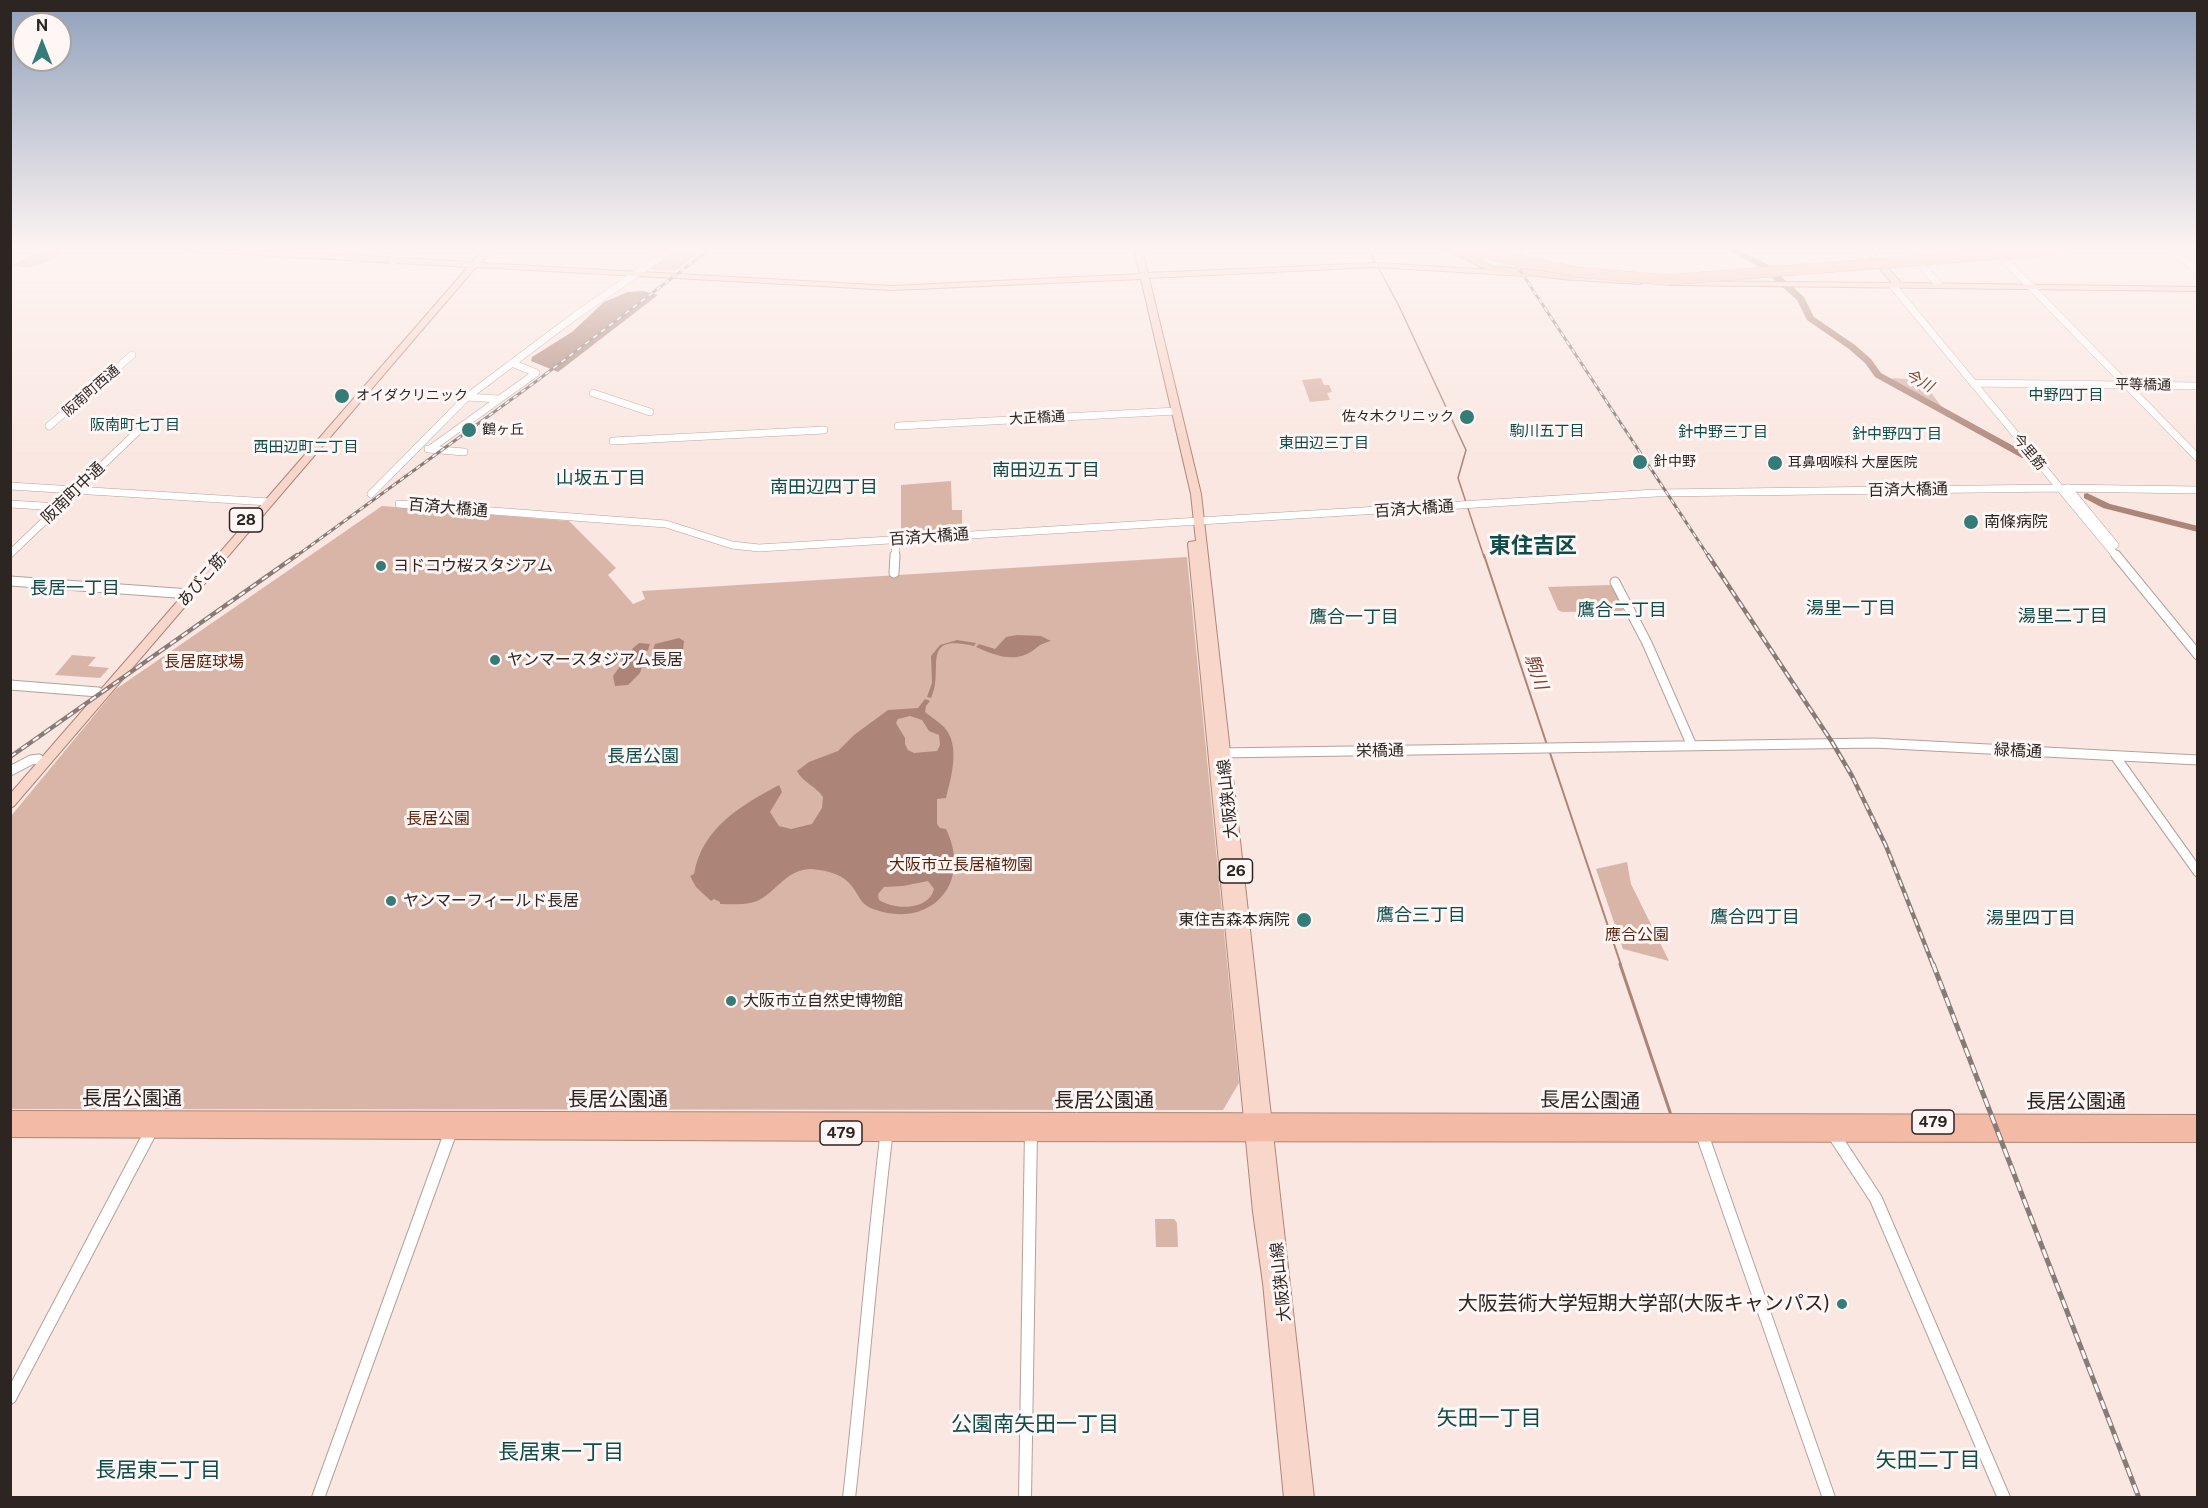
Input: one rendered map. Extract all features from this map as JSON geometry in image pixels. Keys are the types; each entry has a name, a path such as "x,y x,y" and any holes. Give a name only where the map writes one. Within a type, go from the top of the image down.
{"highway":[{"name":"長居公園通","path":"10,1119 154,1125"},
{"name":"長居公園通","path":"10,1130 154,1125 1831,1128 2198,1123"},
{"name":"長居公園通","path":"1831,1128 2198,1134"}],"main road":[{"name":"あびこ筋","path":"10,803 422,319"},
{"name":"大阪狭山線","path":"1152,319 1195,522 1259,1127 1293,1497"},
{"name":"あびこ筋","path":"10,791 186,594"},
{"name":"大阪狭山線","path":"1259,1127 1305,1497"}],"street":[{"path":"371,494 467,397 573,319"},
{"name":"今里筋","path":"1924,319 2198,655"},
{"path":"2063,319 2198,458"},
{"name":"阪南町西通","path":"49,426 132,355"},
{"path":"430,449 537,373 512,363"},
{"name":"平等橋通","path":"1977,383 2198,386"},
{"path":"593,393 650,412"},
{"path":"467,397 498,399"},
{"name":"大正橋通","path":"898,426 1172,411"},
{"path":"613,441 824,430"},
{"name":"阪南町中通","path":"10,554 137,432"},
{"path":"417,448 464,452"},
{"path":"10,486 265,502"},
{"name":"今里筋","path":"2063,488 2198,645"},
{"name":"百済大橋通","path":"399,504 666,524 741,547 896,540 1656,493 2063,488 2198,490"},
{"path":"10,504 59,507"},
{"path":"894,573 896,540"},
{"path":"10,581 186,594"},
{"path":"1615,582 1647,643 1692,746"},
{"path":"10,685 98,692"},
{"name":"緑橋通","path":"1839,744 1874,743 2198,760"},
{"name":"栄橋通","path":"1219,753 1839,744"},
{"path":"2115,756 2198,872"},
{"path":"10,771 24,763 39,759"},
{"path":"10,1398 154,1125"},
{"path":"318,1497 453,1125"},
{"path":"849,1497 887,1127"},
{"path":"1024,1497 1031,1127"},
{"path":"1700,1128 1829,1497"},
{"path":"1831,1128 1876,1199 2004,1497"}],"green space":[{"path":"1321,378 1324,385 1329,385 1332,392 1327,393 1330,400 1310,402 1302,380"},
{"path":"1895,378 1922,381 1942,407 1888,380"},
{"path":"951,481 952,510 962,510 962,533 901,535 901,485"},
{"name":"長居公園","path":"382,506 569,521 616,568 608,575 633,604 645,599 642,591 1187,557 1239,1083 1223,1110 11,1109 11,816 116,689"},
{"path":"1613,586 1624,608 1622,611 1562,612 1558,610 1548,587"},
{"path":"72,655 96,657 88,666 109,668 100,678 55,675"},
{"name":"應合公園","path":"1627,862 1631,884 1669,961 1623,949 1596,869"},
{"path":"1155,1219 1174,1219 1177,1223 1178,1247 1156,1247"}],"shaded area":[{"path":"585,319 626,319 558,372 531,361 532,357 572,332"},
{"path":"1041,636 1051,641 1027,654 1014,657 995,654 976,647 979,644 995,649 1006,637"},
{"path":"679,638 684,641 683,650 657,655 653,650 655,644"},
{"path":"957,640 976,643 974,646 957,643 939,649 935,687 931,698 927,697 932,683 931,656 940,645"},
{"path":"639,643 650,644 648,650 640,656 644,661 640,673 628,685 615,686 613,676 621,665 623,653 633,652 632,649"},
{"path":"925,699 930,701 925,712 944,727 952,743 953,762 946,798 937,799 937,824 940,828 946,829 953,849 954,868 950,884 941,897 928,907 912,913 894,914 868,907 849,883 836,874 811,869 796,872 761,899 746,904 720,904 714,899 711,901 696,887 690,876 694,874 705,844 714,831 737,810 779,785 782,792 770,812 779,826 791,829 812,824 822,808 823,797 797,771 809,762 838,751 854,735 888,710 918,708","holes":["910,716 922,720 929,731 939,735 940,745 937,751 914,753 908,750 905,738 896,723 898,719","928,881 934,889 931,896 918,905 894,906 879,900 878,894 884,887"]}],"waterway":[{"name":"駒川","path":"1405,319 1466,450 1458,478 1484,557"},
{"name":"今川","path":"1812,319 1852,347 1868,361 1878,375 2025,456"},
{"name":"今川","path":"2087,496 2107,506 2198,529"},
{"name":"駒川","path":"1484,555 1547,745"},
{"name":"駒川","path":"1549,750 1621,965"},
{"name":"駒川","path":"1620,964 1671,1115"}],"railway":[{"path":"295,557 618,319"},
{"path":"1552,319 1709,557"},
{"path":"10,757 297,555"},
{"path":"1708,555 1832,742 1852,776 1886,846 1933,965"},
{"path":"1933,964 2139,1498"}],"place":[{"name":"オイダクリニック","path":"342,396"},
{"name":"佐々木クリニック","path":"1467,417"},
{"name":"鶴ヶ丘","path":"469,430"},
{"name":"針中野","path":"1640,462"},
{"name":"耳鼻咽喉科 大屋医院","path":"1775,463"},
{"name":"南條病院","path":"1971,522"},
{"name":"ヨドコウ桜スタジアム","path":"381,566"},
{"name":"ヤンマースタジアム長居","path":"495,660"},
{"name":"ヤンマーフィールド長居","path":"391,901"},
{"name":"東住吉森本病院","path":"1304,920"},
{"name":"大阪市立自然史博物館","path":"731,1001"},
{"name":"大阪芸術大学短期大学部(大阪キャンパス)","path":"1842,1304"}],"district":[{"name":"中野四丁目","path":"2066,395"},
{"name":"阪南町七丁目","path":"135,425"},
{"name":"駒川五丁目","path":"1547,431"},
{"name":"針中野三丁目","path":"1723,432"},
{"name":"針中野四丁目","path":"1897,434"},
{"name":"東田辺三丁目","path":"1324,443"},
{"name":"西田辺町二丁目","path":"306,447"},
{"name":"南田辺五丁目","path":"1046,470"},
{"name":"山坂五丁目","path":"601,478"},
{"name":"南田辺四丁目","path":"824,487"},
{"name":"東住吉区","path":"1533,546"},
{"name":"長居一丁目","path":"75,588"},
{"name":"湯里一丁目","path":"1851,608"},
{"name":"鷹合二丁目","path":"1622,610"},
{"name":"湯里二丁目","path":"2063,616"},
{"name":"鷹合一丁目","path":"1354,617"},
{"name":"長居公園","path":"643,756"},
{"name":"鷹合三丁目","path":"1421,915"},
{"name":"鷹合四丁目","path":"1755,917"},
{"name":"湯里四丁目","path":"2031,918"},
{"name":"矢田一丁目","path":"1489,1419"},
{"name":"公園南矢田一丁目","path":"1035,1425"},
{"name":"長居東一丁目","path":"561,1453"},
{"name":"矢田二丁目","path":"1928,1461"},
{"name":"長居東二丁目","path":"158,1471"}],"park label":[{"name":"長居庭球場","path":"204,662"},
{"name":"大阪市立長居植物園","path":"961,865"}]}
